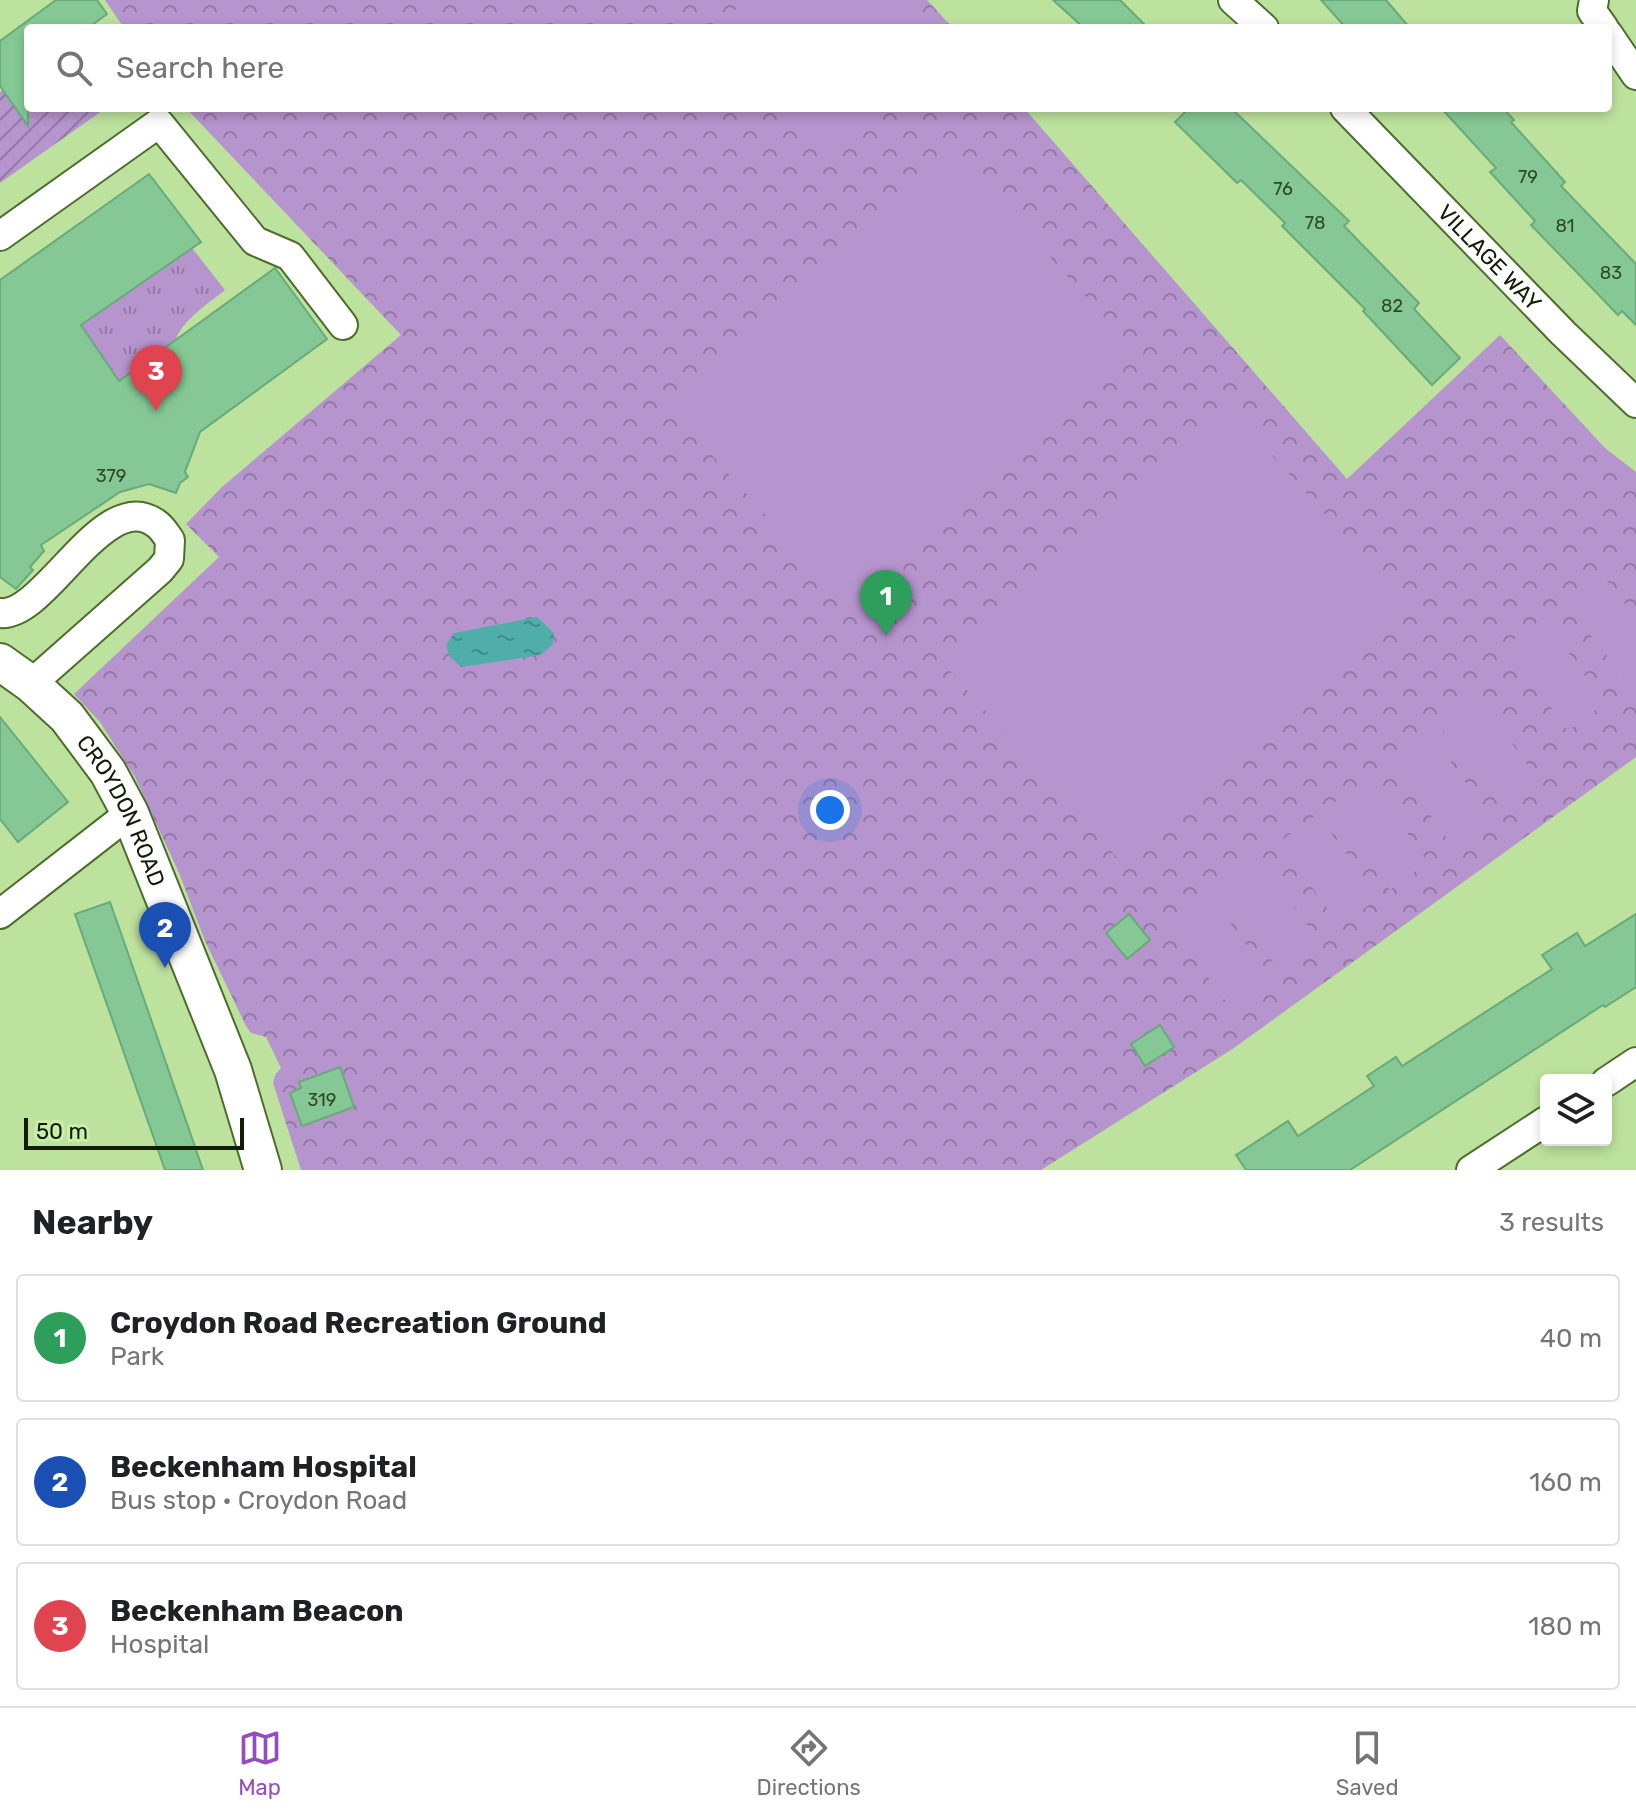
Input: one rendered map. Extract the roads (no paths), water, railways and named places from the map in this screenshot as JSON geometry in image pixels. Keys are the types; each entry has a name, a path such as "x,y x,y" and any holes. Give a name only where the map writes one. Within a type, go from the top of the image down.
{"main road":[{"name":"CROYDON ROAD","path":"0,662 31,684 67,717 88,742 130,813 233,1070 263,1170"}],"street":[{"path":"1233,0 1260,24"},
{"path":"1594,0 1592,11 1601,24"},
{"path":"1612,40 1636,75"},
{"name":"VILLAGE WAY","path":"1349,112 1563,333 1636,403"},
{"path":"0,236 159,123 255,241 290,256 343,325"},
{"path":"0,613 10,614 22,609 57,572 114,522 139,517 158,525 170,540 169,559 160,570 31,684"},
{"path":"0,914 130,813"},
{"path":"1612,1078 1636,1062"},
{"path":"1471,1170 1540,1125"}],"water":[{"path":"537,617 554,633 553,644 541,655 461,667 450,657 446,645 454,633"}],"place":[{"name":"Beckenham Beacon","path":"156,411"},
{"name":"Croydon Road Recreation Ground","path":"886,636"},
{"name":"Beckenham Hospital","path":"165,968"}]}
